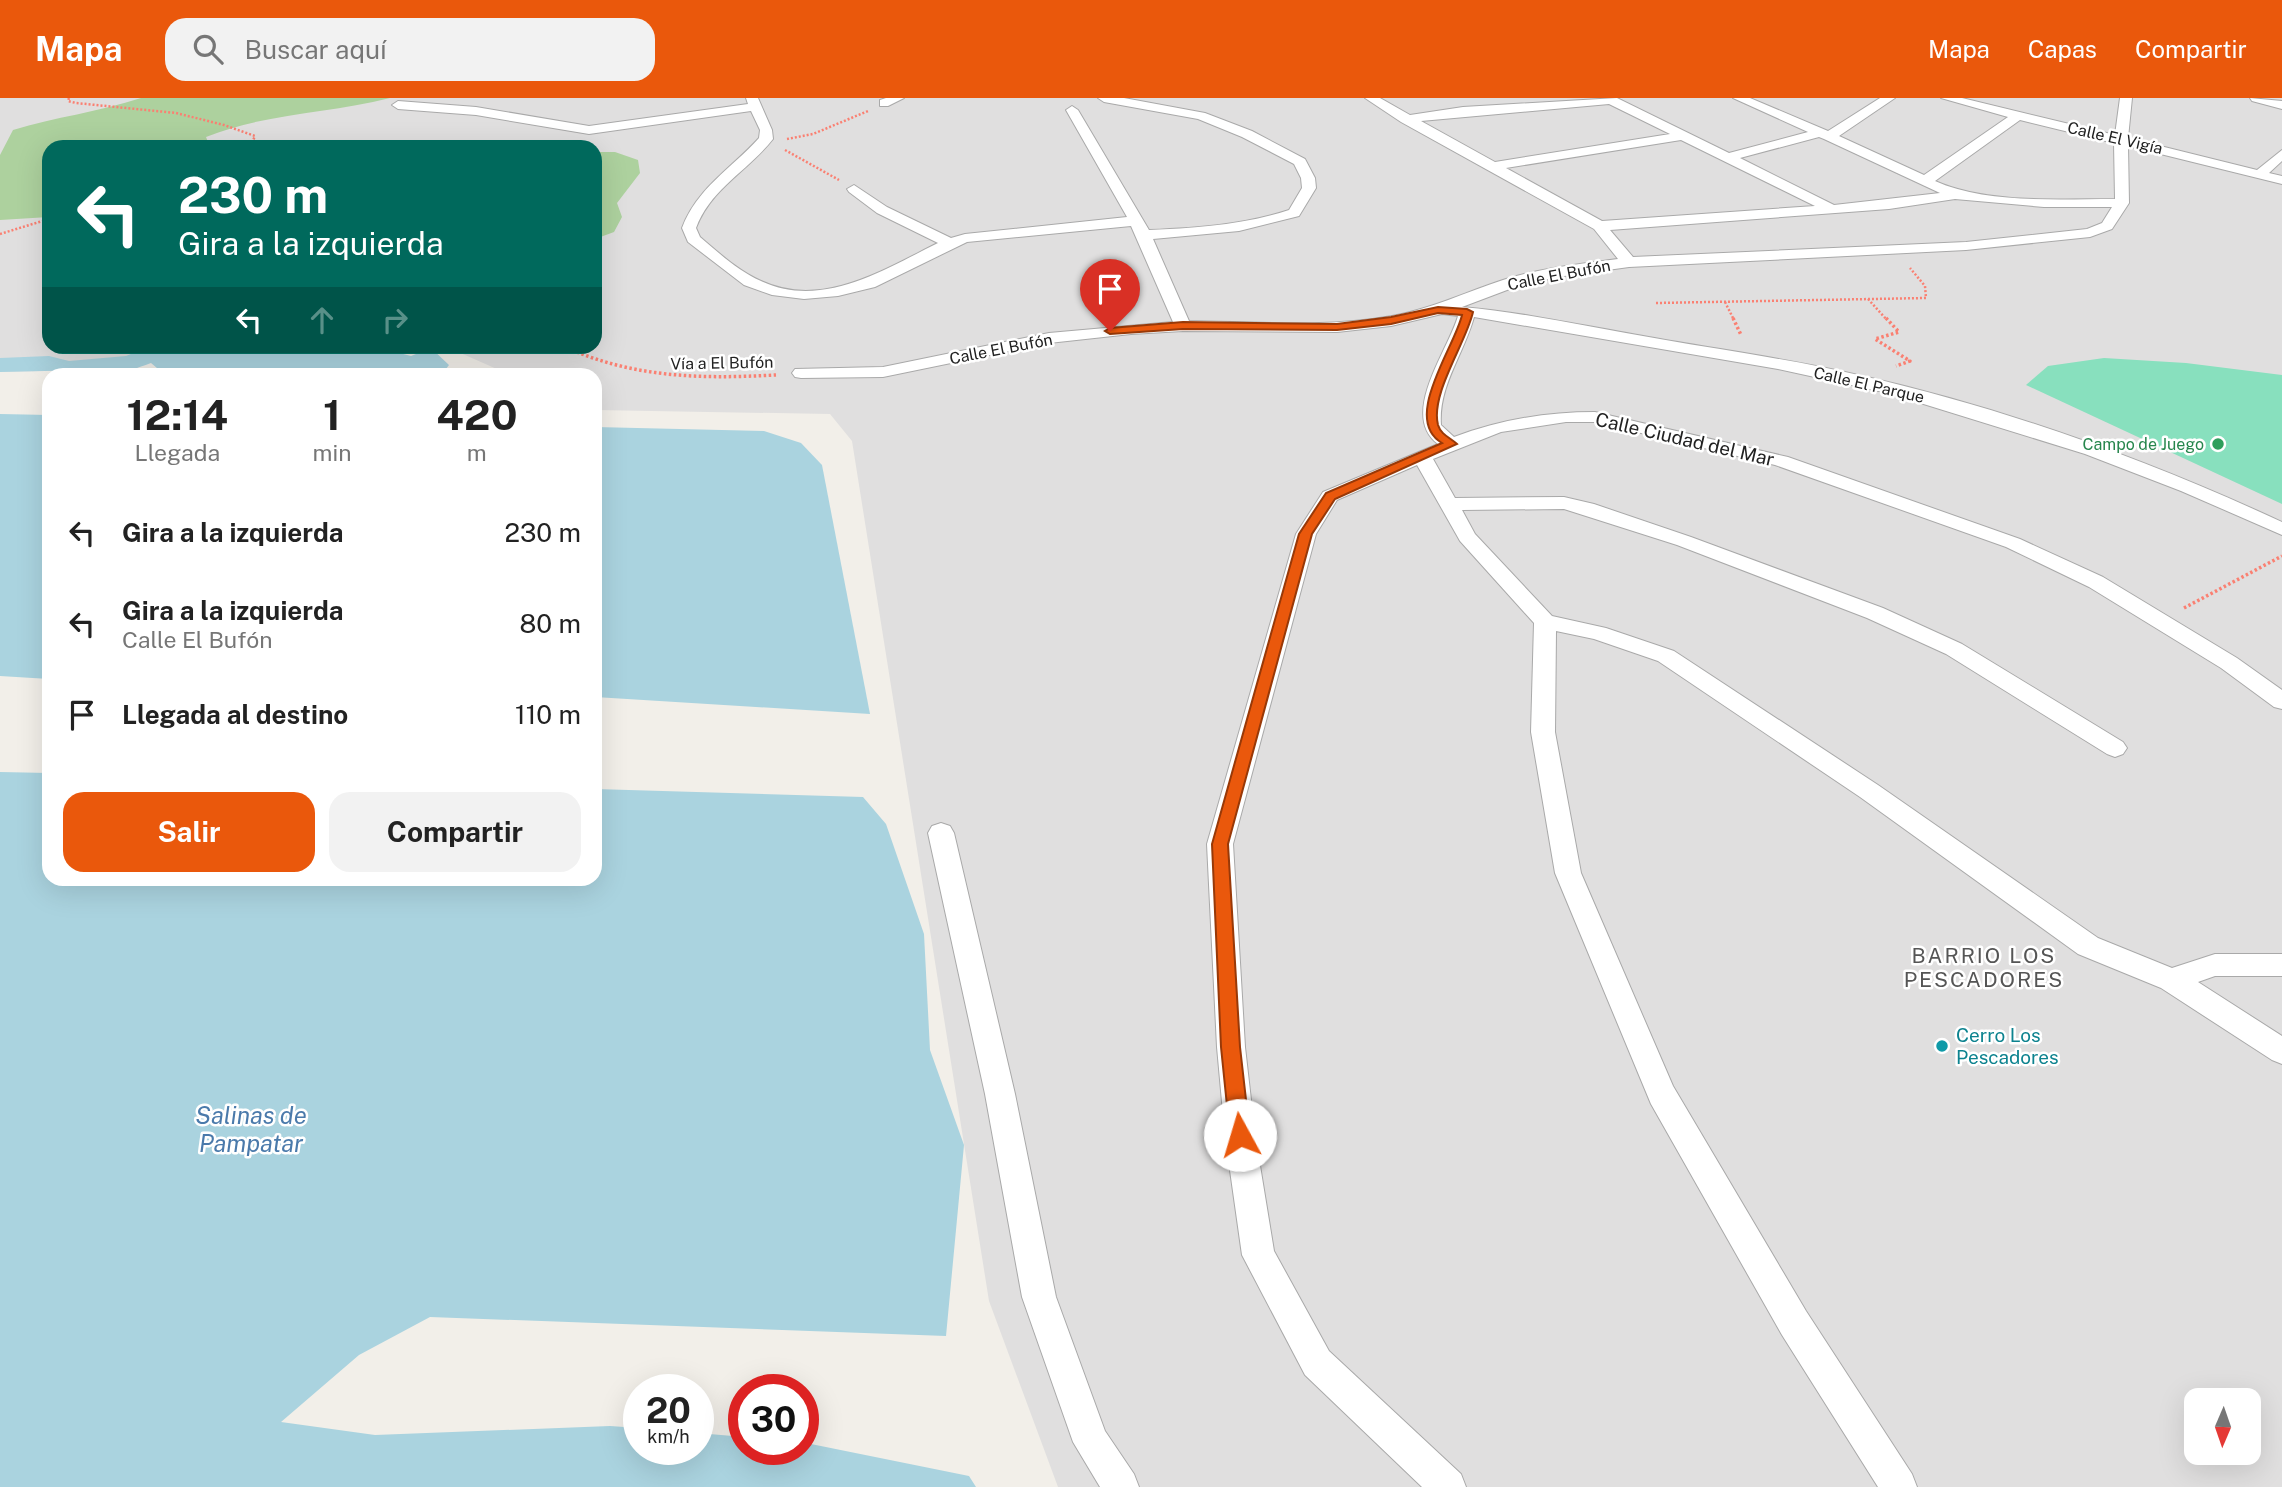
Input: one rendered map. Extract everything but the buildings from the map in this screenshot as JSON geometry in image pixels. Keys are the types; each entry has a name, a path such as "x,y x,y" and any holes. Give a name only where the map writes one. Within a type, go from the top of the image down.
{"street":[{"path":"884,103 898,98"},
{"path":"1104,98 1201,116 1247,134 1300,162 1308,178 1309,188 1299,206 1294,214 1283,218 1233,229 1144,236"},
{"path":"1371,98 1599,226 1629,262"},
{"path":"1738,98 1825,134 1955,195"},
{"path":"1725,158 1825,134 1889,98"},
{"name":"Calle El Vigía","path":"1947,98 2282,180"},
{"path":"1599,226 1889,205 1955,195 2033,203 2122,204 2120,139 2126,98"},
{"path":"2256,98 2282,105"},
{"path":"1405,119 1464,111 1609,99 1833,209"},
{"path":"398,105 488,113 589,130 754,102 766,130 766,139 710,190 699,203 689,228 693,239 706,250 758,286 787,294 833,292 880,280 949,243 1001,233 1135,221"},
{"path":"1072,110 1144,236 1183,326"},
{"path":"1927,180 2017,116"},
{"path":"1494,166 1681,136"},
{"path":"2260,174 2282,154"},
{"path":"854,189 882,209 949,243"},
{"name":"Calle El Bufón","path":"802,373 883,372 1049,338 1183,326 1337,327 1391,321 1438,310 1510,283 1557,272 1629,262 2004,243 2090,233 2107,226 2122,204"},
{"name":"Calle El Parque","path":"1438,310 1467,312 1754,361 1892,388 2099,453 2203,492 2282,529"},
{"path":"1451,444 1438,436 1432,425 1434,397 1454,347 1463,332 1467,312"},
{"name":"Calle Ciudad del Mar","path":"1448,1487 1317,1363 1258,1255 1240,1135 1231,1047 1220,844 1306,534 1330,496 1497,427 1566,417 1595,417 1688,436 1794,465 2013,544 2096,582 2229,663 2282,701"},
{"path":"1422,456 1467,537 1545,622 1598,633 1666,656 1869,791 2088,946 2171,980 2282,1051"},
{"path":"1448,504 1564,503 1587,508 1684,541 1875,613 1954,649 2115,748"},
{"path":"1545,622 1543,732 1568,873 1662,1094 1794,1324 1899,1487"},
{"path":"941,834 1000,1094 1039,1297 1091,1442 1121,1487"},
{"path":"2171,980 2215,965 2282,965"}],"path":[{"path":"69,98 68,101 90,107 126,106 237,128 255,136 253,140"},
{"path":"766,139 792,139 813,134 884,103"},
{"path":"766,139 854,189"},
{"path":"0,234 42,221"},
{"path":"1656,303 1926,298 1925,286 1893,249"},
{"path":"1852,380 1910,361 1875,339 1899,332 1868,299"},
{"path":"1725,302 1754,361"},
{"name":"Vía a El Bufón","path":"581,354 606,365 648,374 692,378 802,373"},
{"path":"2157,620 2247,577 2282,556"}],"shaded area":[{"path":"0,98 2282,98 2282,1487 1058,1487 989,1301 852,441 830,414 602,410 602,368 494,368 463,354 602,354 602,140 42,140 42,354 161,354 126,368 42,368 42,371 0,372"}],"green space":[{"path":"141,98 390,98 251,123 206,137 207,140 42,140 42,217 0,220 0,155 13,130"},
{"path":"602,152 615,152 638,160 640,173 617,203 622,217 614,232 602,236"},
{"name":"Campo de Juego","path":"2104,358 2186,363 2282,375 2282,504 2026,385 2048,366"}],"water":[{"path":"437,354 449,365 447,368 157,368 151,363 137,368 42,368 42,371 0,372 0,358 49,356 69,361 126,356"},
{"path":"0,414 42,415 42,679 0,676"},
{"path":"602,427 764,431 801,443 822,465 870,714 602,697"},
{"name":"Salinas de Pampatar","path":"0,772 42,773 42,886 602,886 602,789 863,797 886,824 924,934 930,1050 964,1145 946,1336 430,1317 359,1355 281,1422 375,1435 623,1427 623,1465 714,1465 714,1434 728,1436 728,1465 819,1465 819,1445 969,1476 976,1487 0,1487"}],"place":[{"name":"Campo de Juego","path":"2218,444"},
{"name":"Cerro Los Pescadores","path":"1942,1046"}],"district":[{"name":"BARRIO LOS PESCADORES","path":"1984,967"}],"route":[{"path":"1110,331 1183,326 1337,327 1391,321 1438,310 1467,312 1463,332 1454,347 1434,397 1432,425 1438,436 1451,444 1330,496 1306,534 1227,818 1220,844 1231,1047 1240,1135"}]}
